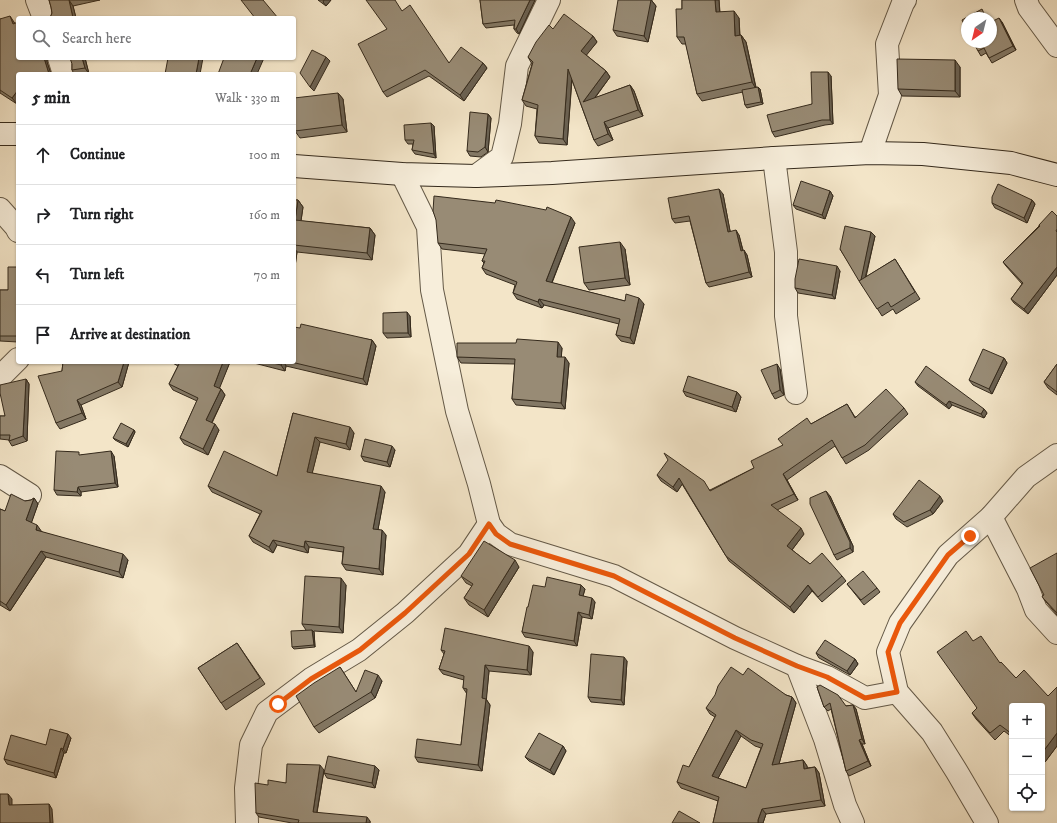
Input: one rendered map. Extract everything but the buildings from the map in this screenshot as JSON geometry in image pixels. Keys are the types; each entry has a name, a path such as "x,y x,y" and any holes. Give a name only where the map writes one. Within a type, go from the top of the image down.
{"street":[{"path":"37,0 43,16"},
{"path":"476,176 502,157 510,124 517,66 550,0"},
{"path":"870,153 890,95 887,44 905,0"},
{"path":"1033,3 1057,46"},
{"path":"59,60 63,72"},
{"path":"0,134 16,134"},
{"path":"296,166 402,174 476,176 552,173 870,153 923,154 1011,163 1057,175"},
{"path":"774,158 786,252 786,316 796,393"},
{"path":"402,174 428,227 432,290 456,411 479,484 489,524 496,534 510,544 614,576 735,638 797,666 827,677 865,698 897,692"},
{"path":"0,209 16,227"},
{"path":"0,377 16,362"},
{"path":"987,823 932,732 897,692 888,652 900,623 948,555 991,517 1026,477 1057,455"},
{"path":"0,476 30,495"},
{"path":"991,517 1028,589 1036,610 1057,633"},
{"path":"247,823 246,788 250,745 267,712 311,679 360,650 405,613 469,554 489,524"},
{"path":"797,666 825,739 845,805 853,823"}],"route":[{"path":"278,704 311,679 360,650 405,613 469,554 489,524 496,534 510,544 614,576 735,638 797,666 827,677 865,698 897,692 888,652 900,623 948,555 970,536"}]}
